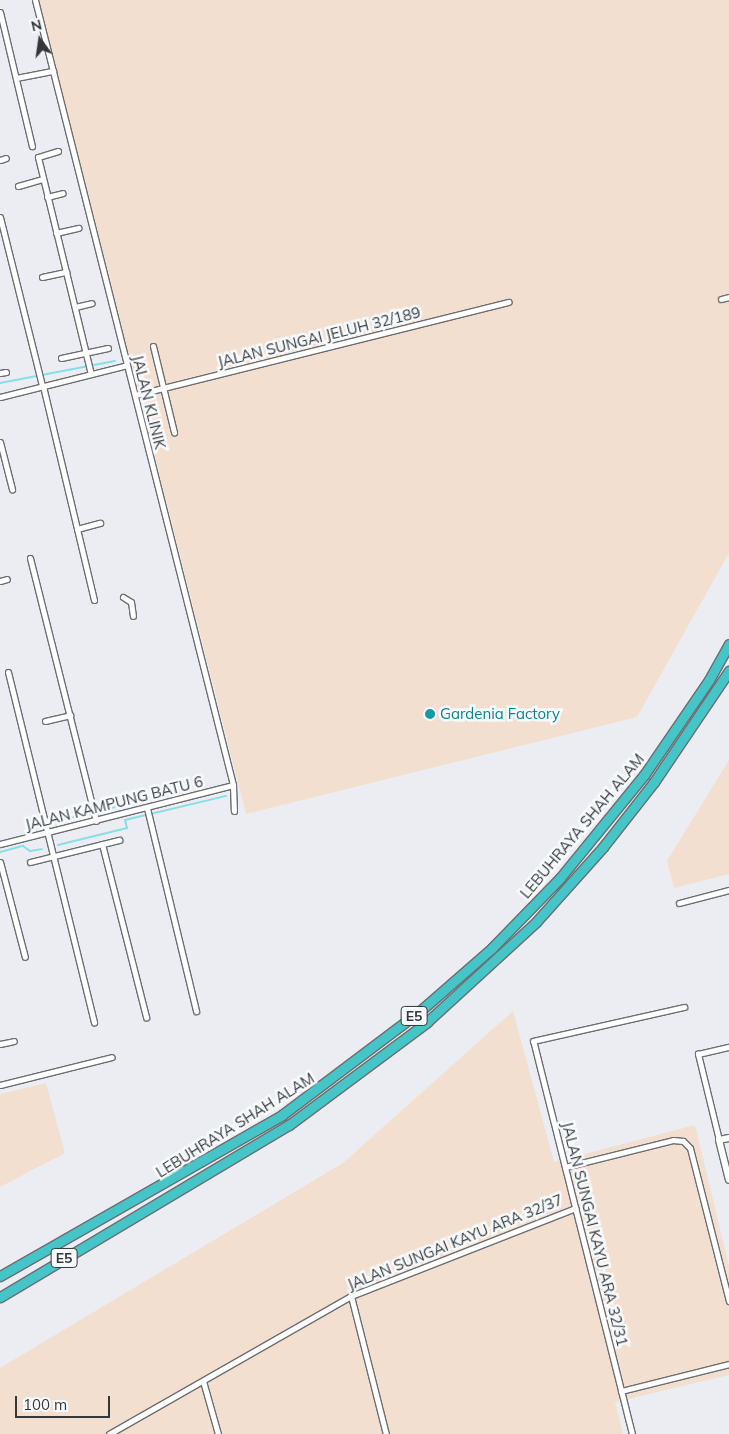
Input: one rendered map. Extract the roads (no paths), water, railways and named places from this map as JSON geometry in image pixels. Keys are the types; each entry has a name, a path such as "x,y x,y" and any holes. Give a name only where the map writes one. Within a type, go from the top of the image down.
{"highway":[{"name":"LEBUHRAYA SHAH ALAM","path":"0,1276 282,1115 420,1011 492,948 560,878 644,775 709,680 729,644"},
{"name":"LEBUHRAYA SHAH ALAM","path":"0,1297 289,1125 427,1022 536,922 603,847 654,782 729,670"}],"street":[{"name":"JALAN KLINIK","path":"35,0 234,785 234,811"},
{"path":"0,12 32,146"},
{"path":"16,78 53,71"},
{"path":"58,151 38,157 91,374"},
{"path":"0,160 6,158"},
{"path":"18,186 43,180"},
{"path":"47,197 63,193"},
{"path":"0,217 42,381 94,600"},
{"path":"56,233 78,228"},
{"path":"42,276 66,272"},
{"path":"721,299 729,297"},
{"name":"JALAN SUNGAI JELUH 32/189","path":"135,395 510,302"},
{"path":"74,307 92,303"},
{"path":"153,346 174,432"},
{"path":"61,358 108,348"},
{"path":"0,397 42,381 91,374 127,365"},
{"path":"0,442 12,490"},
{"path":"77,529 100,523"},
{"path":"30,558 96,818"},
{"path":"0,581 7,579"},
{"path":"123,597 131,602 133,616"},
{"path":"8,672 94,1023"},
{"path":"45,720 70,715"},
{"name":"JALAN KAMPUNG BATU 6","path":"0,844 96,818 147,808 234,785"},
{"path":"147,808 196,1010"},
{"path":"30,862 118,840"},
{"path":"102,844 146,1017"},
{"path":"0,862 25,957"},
{"path":"679,903 729,890"},
{"name":"JALAN SUNGAI KAYU ARA 32/31","path":"632,1434 533,1041 684,1007"},
{"path":"0,1044 14,1041"},
{"path":"729,1047 698,1054 729,1180"},
{"path":"0,1085 112,1058"},
{"path":"719,1140 729,1138"},
{"path":"565,1167 673,1140 683,1141 690,1148 729,1301"},
{"name":"JALAN SUNGAI KAYU ARA 32/37","path":"109,1434 351,1296 575,1208"},
{"path":"351,1296 386,1434"},
{"path":"621,1392 729,1364"},
{"path":"203,1381 218,1434"}],"waterway":[{"path":"0,383 115,361"},
{"path":"58,845 127,828 125,820 226,796"},
{"path":"71,818 115,807"},
{"path":"0,852 23,846 30,851 42,849"}],"place":[{"name":"Gardenia Factory","path":"430,714"}]}
